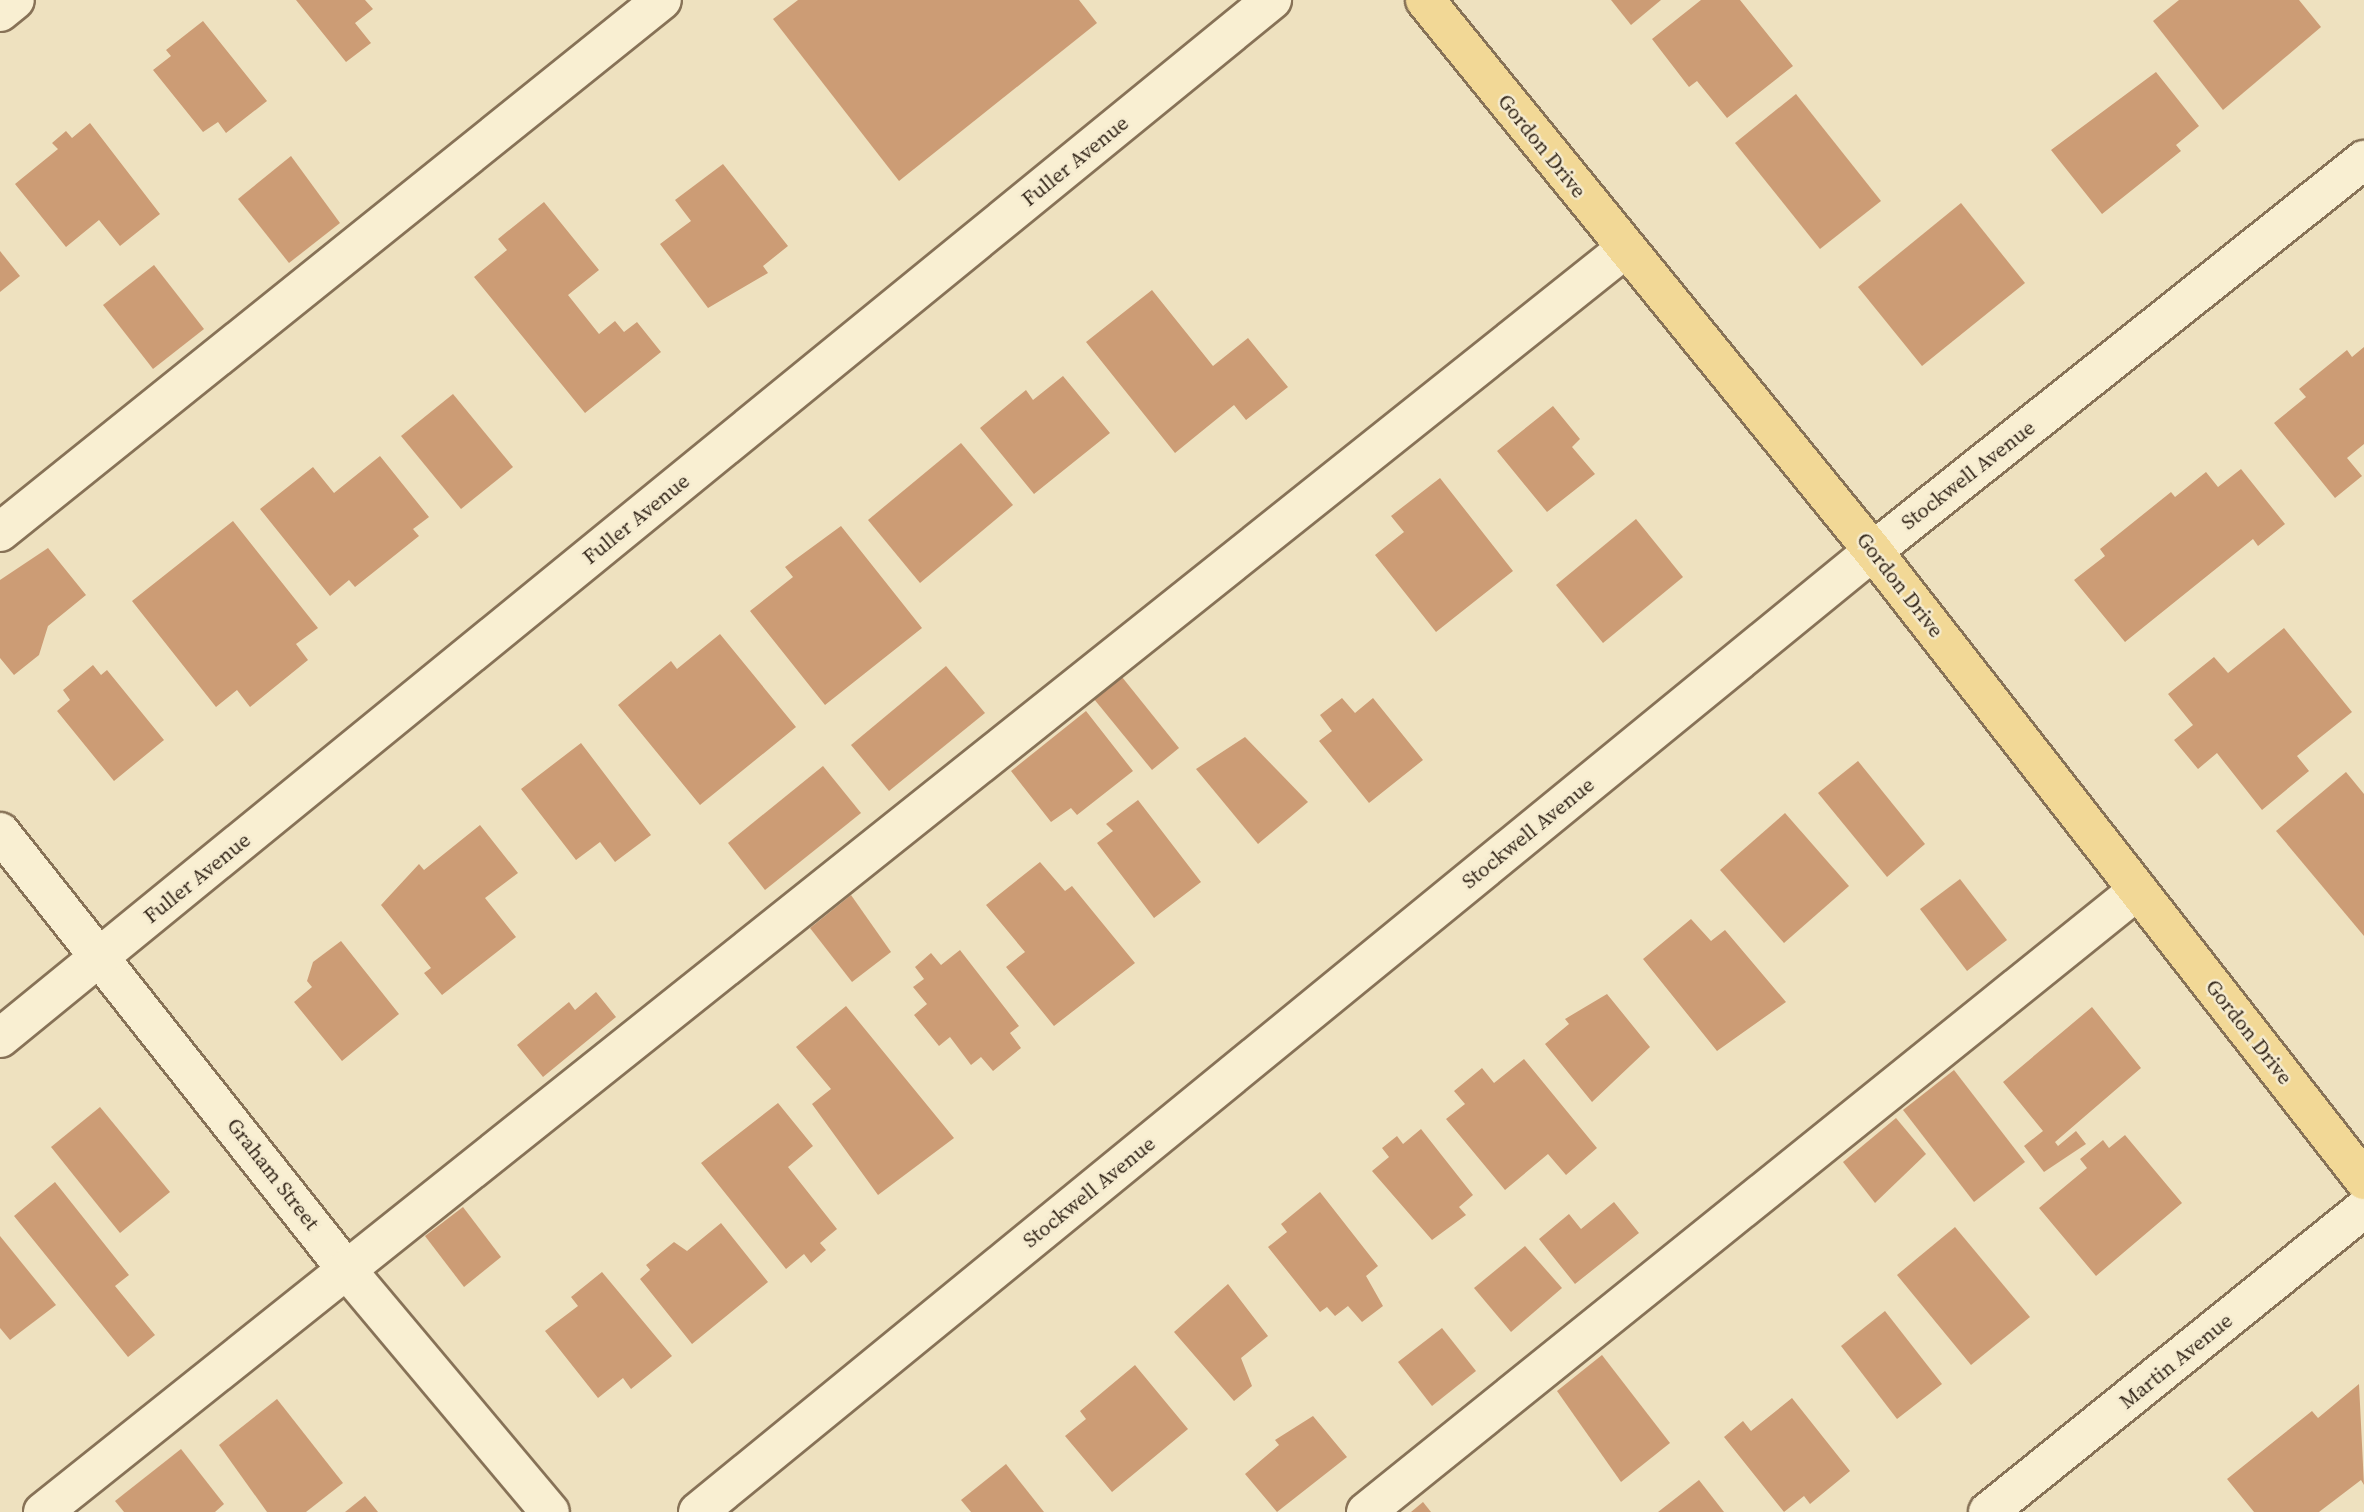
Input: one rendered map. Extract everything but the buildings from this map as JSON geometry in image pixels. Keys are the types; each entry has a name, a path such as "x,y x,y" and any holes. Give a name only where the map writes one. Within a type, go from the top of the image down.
{"main road":[{"name":"Gordon Drive","path":"1425,0 1873,551 2364,1180"}],"street":[{"path":"0,12 15,0"},
{"path":"0,532 662,0"},
{"name":"Fuller Avenue","path":"0,1038 1272,0"},
{"name":"Stockwell Avenue","path":"698,1512 1873,551 2364,160"},
{"path":"43,1512 1625,249"},
{"name":"Graham Street","path":"0,832 103,955 346,1269 550,1512"},
{"path":"1366,1512 2138,890"},
{"name":"Martin Avenue","path":"1987,1512 2364,1209"}]}
